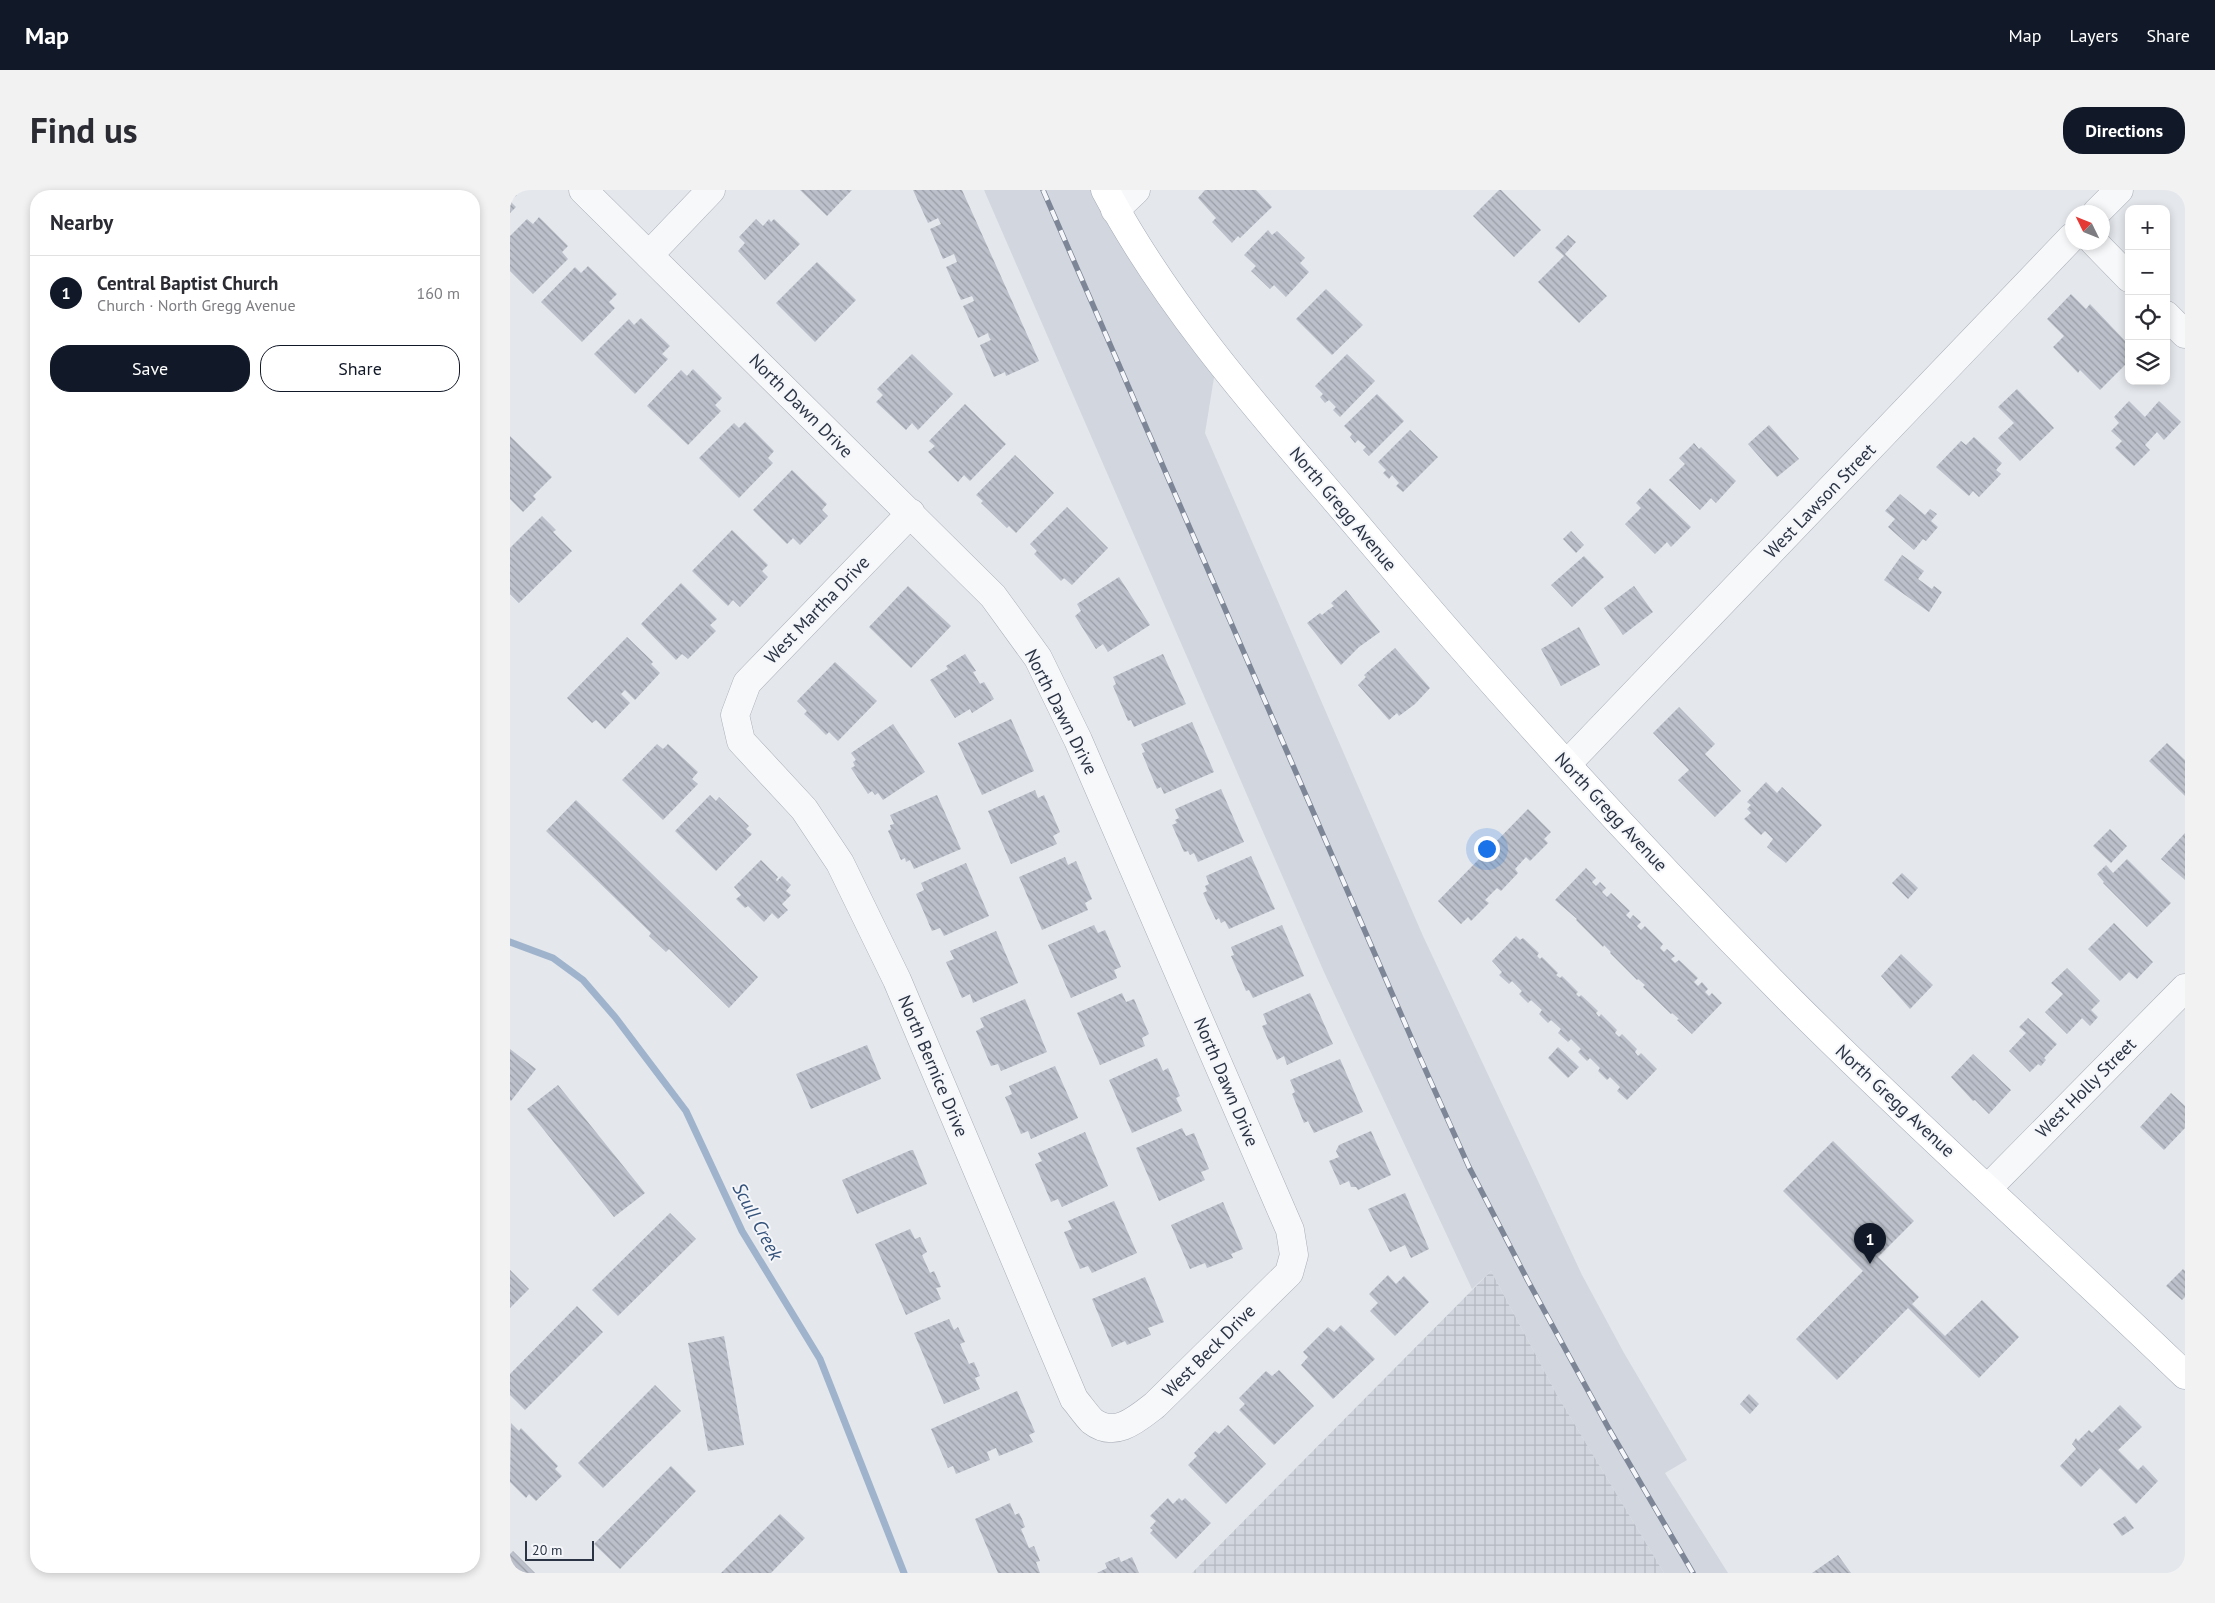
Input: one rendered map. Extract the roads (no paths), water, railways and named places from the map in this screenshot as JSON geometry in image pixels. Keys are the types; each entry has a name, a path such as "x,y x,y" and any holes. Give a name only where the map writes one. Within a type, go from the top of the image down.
{"main road":[{"name":"North Gregg Avenue","path":"1110,200 1142,256 1217,359 1469,657 1679,886 1794,1004 2185,1375"}],"street":[{"name":"North Dawn Drive","path":"583,190 993,596 1038,658 1078,740 1286,1221 1294,1255"},
{"path":"649,256 711,190"},
{"path":"1110,200 1136,190"},
{"path":"2104,205 2119,190"},
{"name":"West Lawson Street","path":"1567,764 2065,244"},
{"path":"2102,250 2125,274"},
{"path":"2170,319 2185,334"},
{"name":"West Martha Drive","path":"735,715 747,683 911,513"},
{"name":"North Bernice Drive","path":"735,715 741,741 804,809 840,863 897,980 1074,1399 1093,1421 1109,1429"},
{"name":"West Holly Street","path":"1988,1188 2185,988"},
{"name":"West Beck Drive","path":"1109,1429 1132,1424 1155,1405 1289,1273 1294,1255"}],"waterway":[{"name":"Scull Creek","path":"510,942 553,958 583,980 615,1017 686,1111 742,1231 820,1359 904,1573"}],"railway":[{"path":"1043,190 1469,1167 1528,1281 1609,1429 1693,1573"}],"place":[{"name":"Central Baptist Church","path":"1870,1264"}]}
